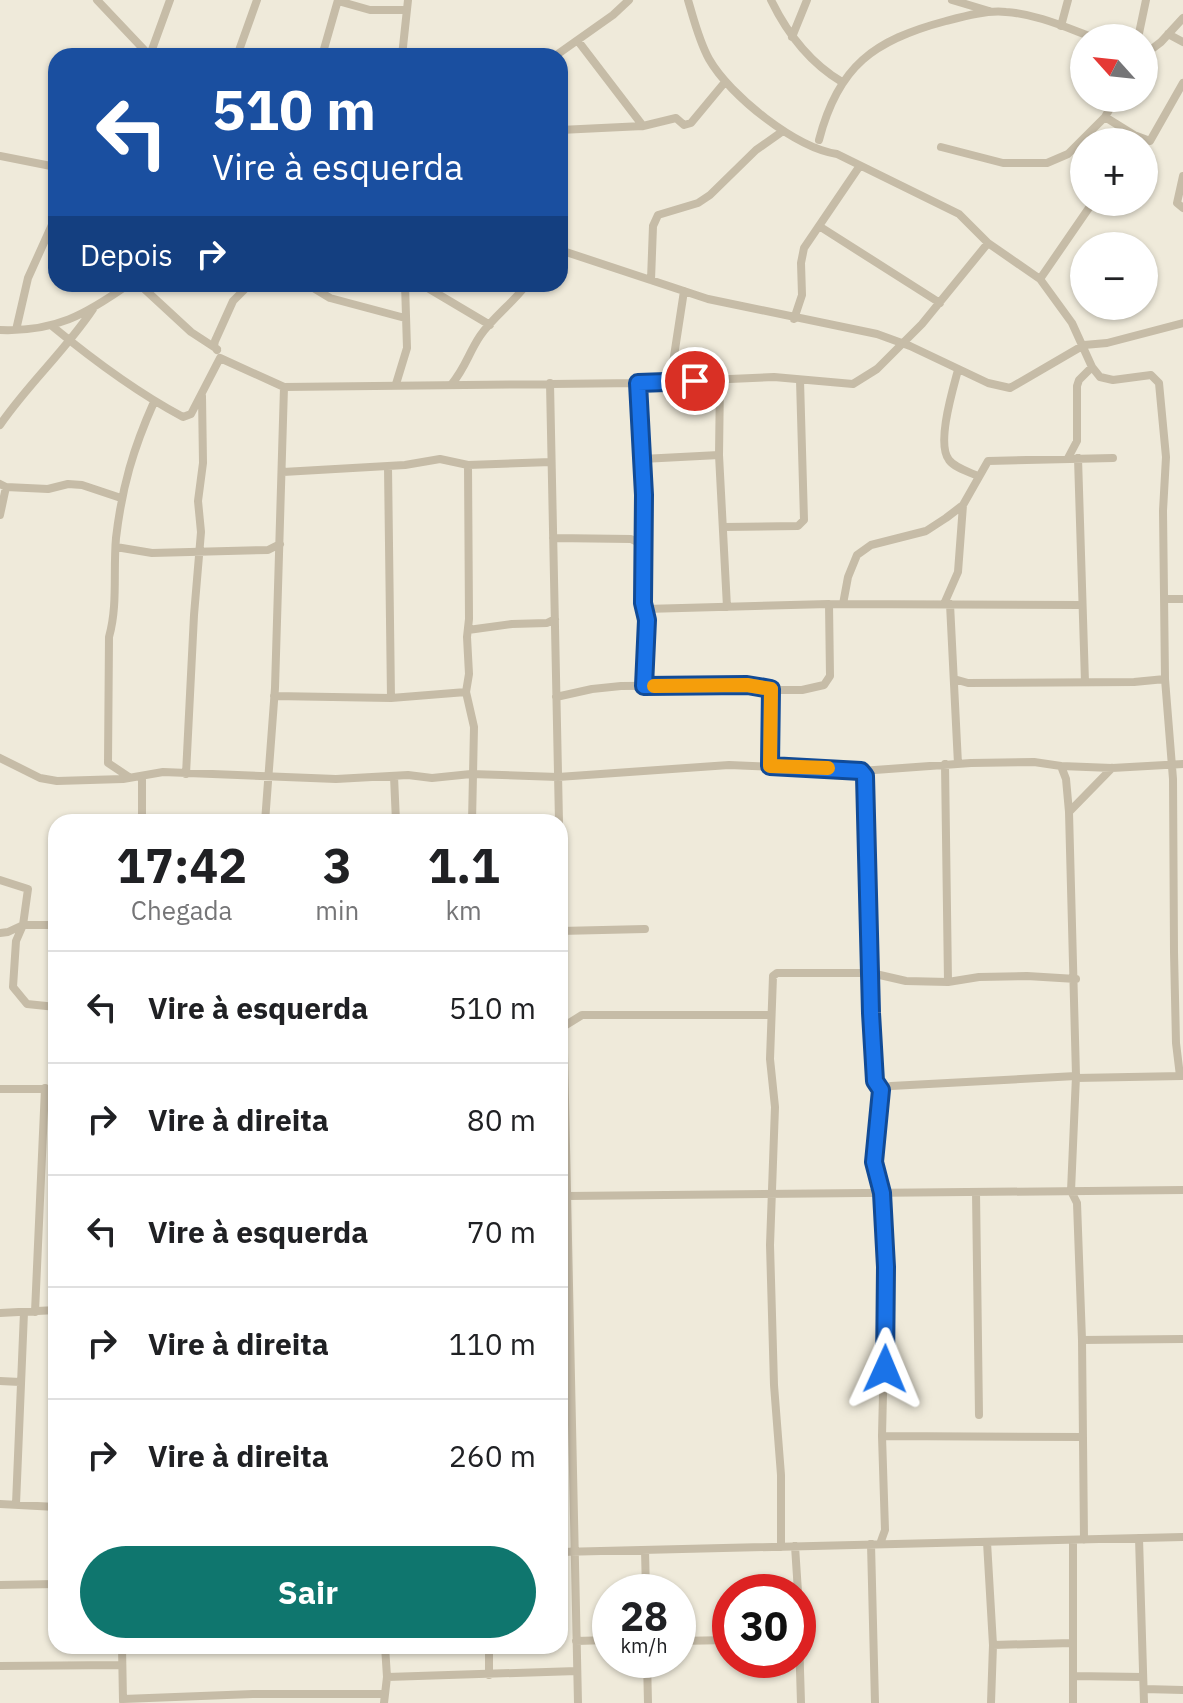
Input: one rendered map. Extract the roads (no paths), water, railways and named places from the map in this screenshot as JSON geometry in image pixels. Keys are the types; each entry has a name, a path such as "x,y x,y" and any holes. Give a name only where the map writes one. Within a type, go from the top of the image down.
{"street":[{"path":"97,0 142,48"},
{"path":"153,48 170,0"},
{"path":"240,48 257,0"},
{"path":"403,48 408,0"},
{"path":"567,48 629,0"},
{"path":"688,0 702,46 725,82 783,131 820,150 837,154"},
{"path":"771,0 792,37 820,66 842,82"},
{"path":"792,37 807,0"},
{"path":"957,18 954,0 990,11 1027,15 1070,29"},
{"path":"1061,26 1068,0"},
{"path":"1141,24 1146,0"},
{"path":"324,48 338,1 370,10 405,10"},
{"path":"819,140 825,114 842,82 869,55 889,41 957,18 990,11"},
{"path":"1158,43 1183,18"},
{"path":"1168,34 1183,42"},
{"path":"578,41 643,126"},
{"path":"568,130 643,126 676,118 684,125 691,123 725,82"},
{"path":"1158,130 1183,83"},
{"path":"941,147 1003,163 1047,163 1068,154 1108,112"},
{"path":"1105,117 1118,128"},
{"path":"651,280 653,226 658,215 698,203 710,195 756,150 783,131"},
{"path":"806,142 819,140 859,167 959,214 988,243 1040,279 1084,345 1092,367 1106,380 1151,375 1159,383 1166,457 1163,511 1165,679 1172,766 1176,1029 1182,1076 1076,1077 891,1086 881,1090"},
{"path":"0,156 48,165"},
{"path":"794,319 802,295 802,255 859,167"},
{"path":"1183,176 1177,203 1183,208"},
{"path":"1040,279 1083,216"},
{"path":"819,226 940,303"},
{"path":"16,330 28,278 48,234"},
{"path":"148,292 218,354 284,387 638,383 774,377 853,384 877,369 903,343 988,243"},
{"path":"568,253 684,291 794,319 877,334 958,370 1010,388 1084,345 1107,343 1182,325"},
{"path":"670,382 684,291"},
{"path":"0,330 52,326 93,309 117,292"},
{"path":"52,326 154,402 187,417 202,394 218,354 215,341 233,301 242,292"},
{"path":"320,292 330,298 405,318"},
{"path":"396,384 407,348 405,292"},
{"path":"434,292 490,325"},
{"path":"451,385 465,369 472,350 490,325 520,292"},
{"path":"0,425 93,309"},
{"path":"1068,458 1077,441 1077,386 1092,367"},
{"path":"465,369 476,385"},
{"path":"958,370 948,407 946,458 978,476"},
{"path":"720,380 719,455 727,607"},
{"path":"724,527 798,526 804,520 800,380"},
{"path":"550,383 551,621 555,630 559,814"},
{"path":"638,383 644,530 644,686"},
{"path":"266,814 274,696 284,387"},
{"path":"186,774 201,532 198,501 203,478 202,394"},
{"path":"94,780 103,773 108,763 109,637 114,619 121,498 127,471 154,402"},
{"path":"642,459 719,455"},
{"path":"1078,458 1085,682"},
{"path":"958,764 947,604 958,572 963,505 984,465 996,460 1113,458"},
{"path":"283,472 388,467 440,459 468,465 551,462"},
{"path":"468,465 469,674 466,692 474,727 472,814"},
{"path":"388,467 391,698"},
{"path":"0,515 3,486 48,489 75,484 121,498"},
{"path":"843,604 853,561 863,551 871,545 926,531 963,505"},
{"path":"631,539 644,530"},
{"path":"553,538 631,539 643,545"},
{"path":"116,547 152,553 268,550 280,544"},
{"path":"268,550 279,558"},
{"path":"1165,599 1183,599"},
{"path":"645,609 829,604 1081,605"},
{"path":"556,697 603,687 747,685 802,690 828,682 831,640 829,604"},
{"path":"468,630 551,621"},
{"path":"954,679 968,683 1165,679"},
{"path":"770,766 771,689"},
{"path":"274,696 391,698 466,692"},
{"path":"0,758 45,780 94,780 163,772 336,779 432,778 471,774 558,777 729,765 861,771 945,764 1034,762 1112,768 1183,764"},
{"path":"108,763 130,777"},
{"path":"945,764 948,982"},
{"path":"1061,766 1066,779 1069,812 1076,979 1071,1191 1077,1203 1084,1540"},
{"path":"1069,812 1112,768"},
{"path":"861,771 867,784 875,1081 881,1090 874,1162 882,1193 886,1314 882,1436 885,1530 876,1544 875,1703"},
{"path":"142,776 142,814"},
{"path":"394,776 396,814"},
{"path":"0,880 28,889 27,910 16,941 13,987 27,1004 48,1006"},
{"path":"0,933 23,925 48,925"},
{"path":"568,930 645,929"},
{"path":"781,1547 781,1475 772,1340 771,1194 775,1107 770,1059 771,980 777,973 871,973 906,981 948,982 979,977 1076,979"},
{"path":"568,1024 582,1015 771,1015"},
{"path":"875,1071 891,1086"},
{"path":"35,1312 45,1088"},
{"path":"0,1089 48,1088"},
{"path":"568,1196 1183,1190"},
{"path":"976,1192 979,1415"},
{"path":"0,1313 48,1311"},
{"path":"16,1504 24,1312"},
{"path":"568,1337 578,1703"},
{"path":"1082,1340 1183,1339"},
{"path":"0,1381 20,1382"},
{"path":"882,1436 1083,1437"},
{"path":"0,1504 48,1506"},
{"path":"885,1530 896,1544"},
{"path":"568,1551 1183,1537"},
{"path":"1139,1538 1144,1703"},
{"path":"1073,1540 1073,1703"},
{"path":"987,1542 993,1645 991,1703"},
{"path":"795,1546 797,1574"},
{"path":"645,1550 646,1574"},
{"path":"0,1585 48,1584"},
{"path":"576,1641 592,1641"},
{"path":"993,1645 1072,1643"},
{"path":"122,1654 123,1701 253,1694 384,1698 386,1654"},
{"path":"489,1654 489,1675"},
{"path":"0,1666 121,1665"},
{"path":"387,1677 577,1671"},
{"path":"1073,1676 1143,1677"},
{"path":"647,1678 648,1703"},
{"path":"800,1678 801,1703"},
{"path":"1144,1689 1183,1690"}]}
